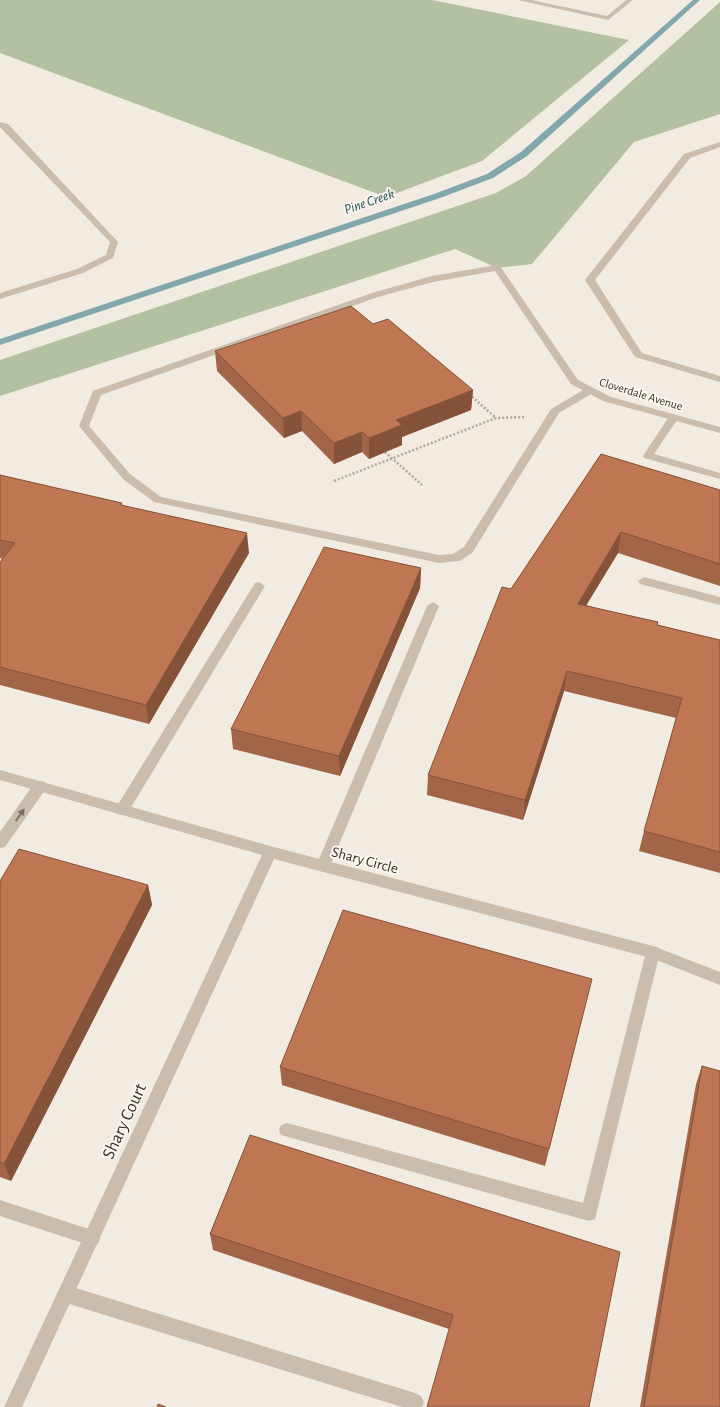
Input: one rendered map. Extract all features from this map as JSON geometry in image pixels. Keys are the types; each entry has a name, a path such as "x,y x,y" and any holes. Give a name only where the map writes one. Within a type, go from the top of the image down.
{"street":[{"path":"521,0 608,18 630,0"},
{"path":"0,124 6,126 114,242 110,256 80,272 0,296"},
{"path":"720,144 687,156 590,280 638,355 720,379"},
{"name":"Cloverdale Avenue","path":"551,417 468,550 456,558 439,559 158,500 141,491 130,482 84,426 97,393 376,295 432,279 497,268 564,370 574,382 607,399 720,430"},
{"path":"551,417 555,411 589,391"},
{"path":"674,417 648,456 720,476"},
{"path":"644,581 720,601"},
{"path":"122,810 259,586"},
{"path":"323,866 433,606"},
{"name":"Shary Circle","path":"0,774 270,852 652,952 720,979"},
{"path":"0,843 40,786"},
{"name":"Shary Court","path":"13,1407 270,852"},
{"path":"287,1130 589,1213 652,952"},
{"path":"0,1208 92,1238"},
{"path":"66,1294 415,1402"}],"path":[{"path":"462,388 496,418"},
{"path":"334,481 496,418 551,417"},
{"path":"385,452 422,485"}],"green space":[{"path":"0,0 432,0 629,40 482,161 386,197 0,53"},
{"path":"720,2 720,114 634,142 532,264 497,268 455,249 0,396 0,360 496,193 526,176"}],"building":[{"path":"351,306 373,324 388,319 473,390 396,420 402,425 369,438 362,432 334,443 301,411 283,418 215,351"},
{"path":"601,454 720,490 720,564 621,532 578,604 658,622 657,625 720,640 720,852 644,831 682,698 567,671 525,800 428,775 502,587 511,589"},
{"path":"0,475 122,503 121,505 247,533 146,705 0,667 0,562 15,543 0,540"},
{"path":"324,547 421,568 339,756 231,729"},
{"path":"19,849 148,885 4,1164 0,1162 0,881"},
{"path":"343,910 592,979 549,1149 280,1067"},
{"path":"702,1066 720,1071 720,1407 644,1407"},
{"path":"250,1135 620,1252 589,1407 427,1407 453,1315 210,1234"}],"waterway":[{"name":"Pine Creek","path":"0,342 437,196 490,176 524,154 697,0"}]}
